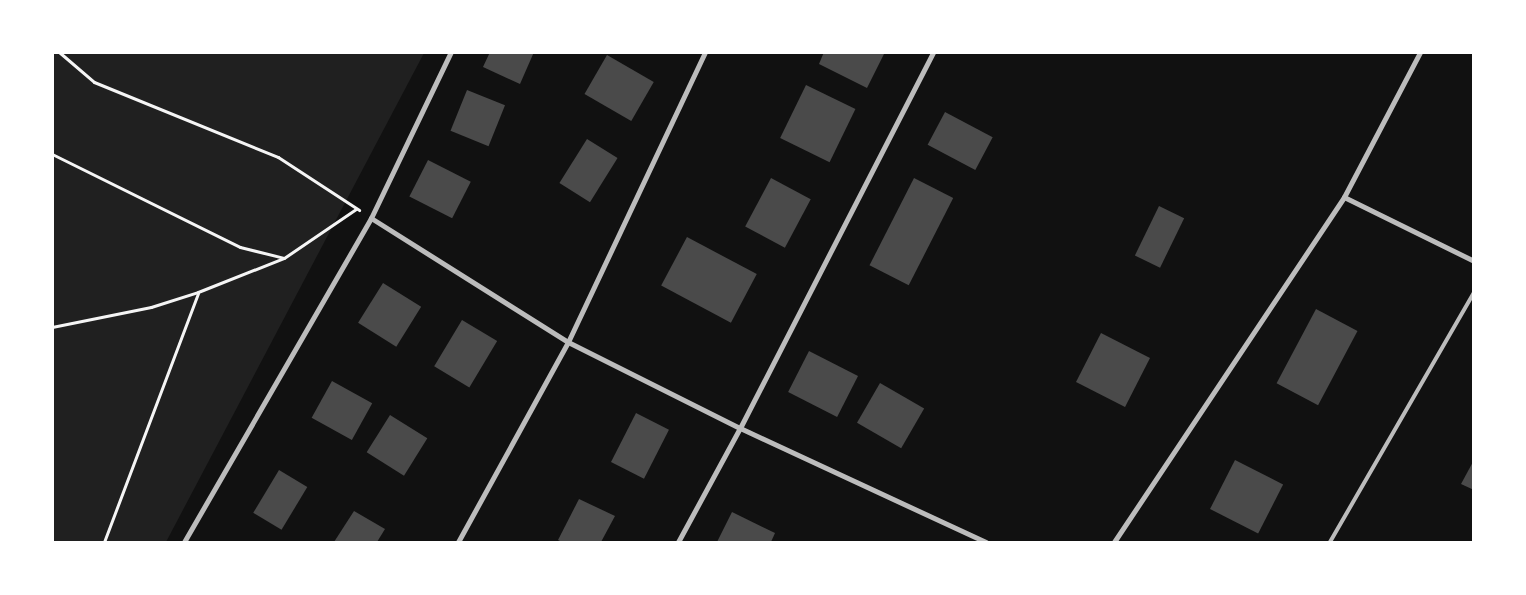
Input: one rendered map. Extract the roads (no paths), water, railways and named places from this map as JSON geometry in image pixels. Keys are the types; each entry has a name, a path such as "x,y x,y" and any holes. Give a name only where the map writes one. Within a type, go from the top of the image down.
{"street":[{"path":"184,542 371,218 451,52"},
{"path":"458,542 568,342 705,52"},
{"path":"678,542 740,428 933,52"},
{"path":"1114,542 1344,197 1420,52"},
{"path":"1344,197 1474,260"},
{"path":"371,218 568,342 740,428 986,542"}],"lane":[{"path":"1330,542 1474,292"}]}
